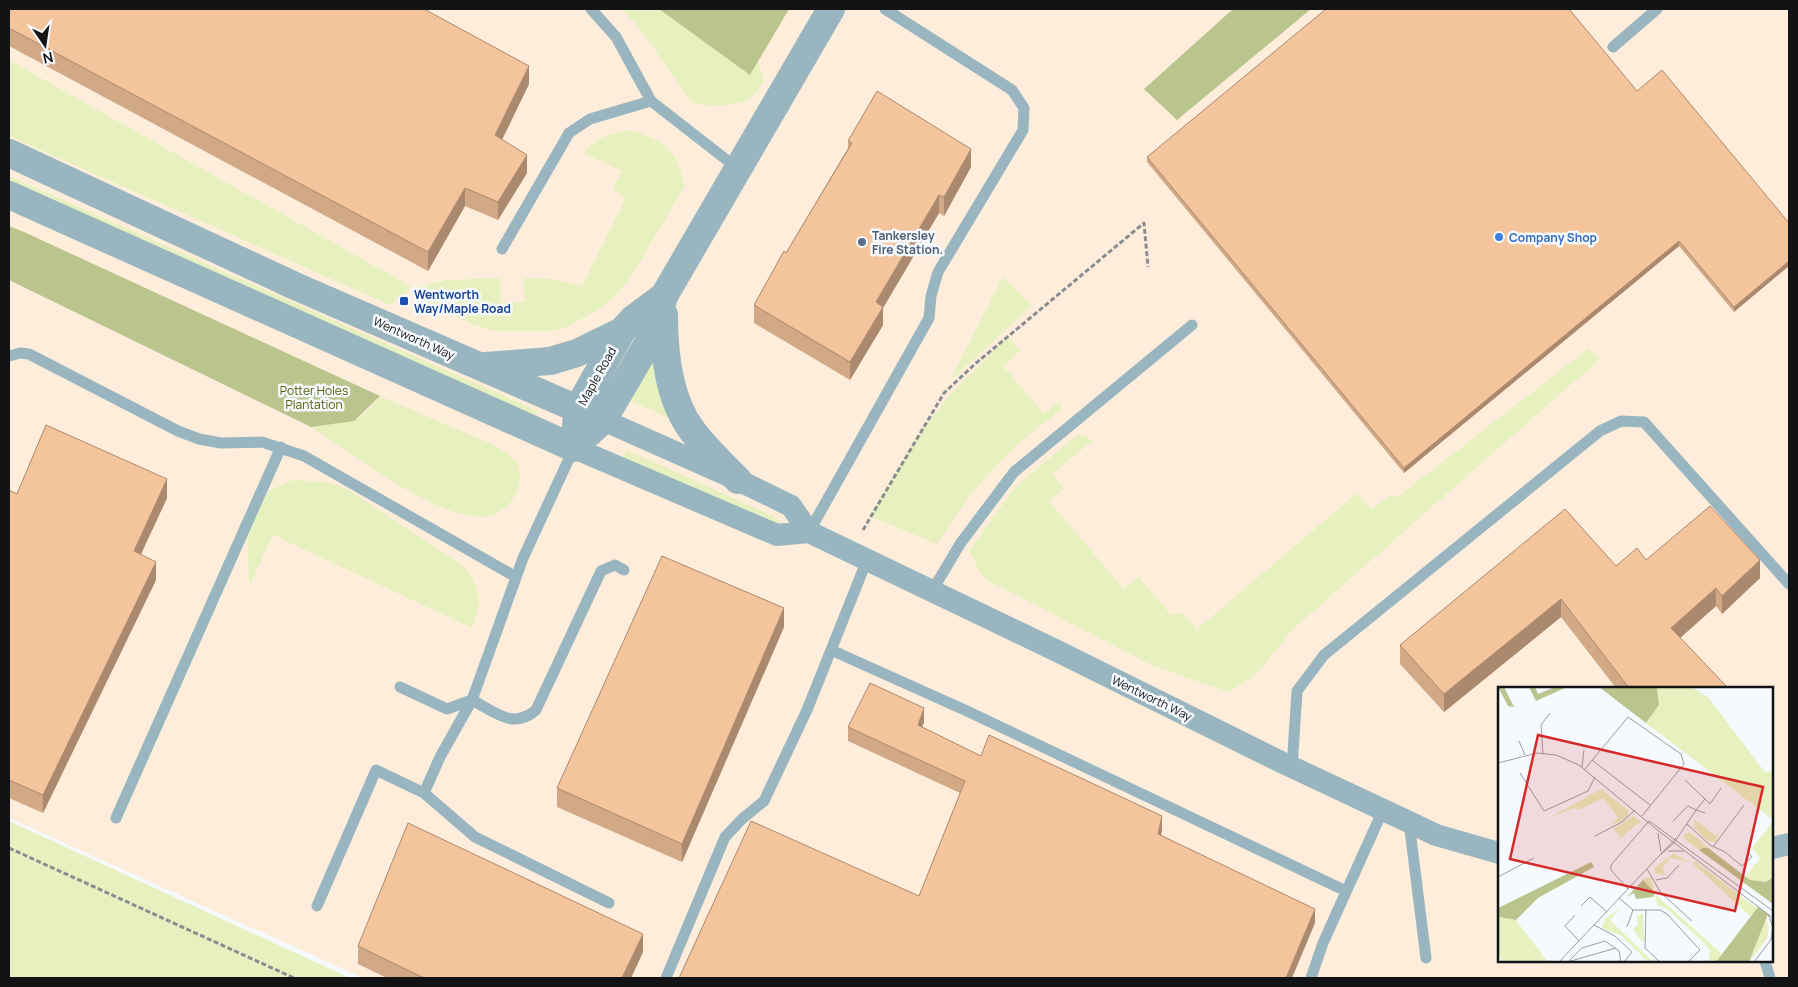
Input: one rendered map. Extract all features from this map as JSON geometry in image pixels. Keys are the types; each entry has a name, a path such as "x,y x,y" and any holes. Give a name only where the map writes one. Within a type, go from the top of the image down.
{"street":[{"name":"Maple Road","path":"574,448 603,420 654,333 664,296 831,9"},
{"name":"Wentworth Way","path":"9,154 476,366 578,408 738,480 791,506 809,532 1382,810 1436,835 1498,853"},
{"path":"9,195 574,448 777,535 809,532"},
{"name":"Maple Road","path":"574,448 578,408 622,331 633,318 664,296"},
{"path":"664,296 667,369 676,400 690,428 706,448 738,480"},
{"path":"476,366 550,361 577,352 622,331"},
{"path":"1773,848 1789,844"}],"lane":[{"path":"591,9 616,37 650,101 737,168"},
{"path":"809,532 929,318 931,296 938,272 1023,130 1024,108 1012,90 885,9"},
{"path":"1613,47 1657,9"},
{"path":"502,249 570,133 590,119 650,101"},
{"path":"932,591 960,544 1014,472 1192,325"},
{"path":"9,356 20,352 29,354 178,431 199,439 221,442 262,442 304,456 516,577"},
{"path":"1292,768 1297,691 1324,655 1600,431 1621,421 1644,422 1789,584"},
{"path":"116,818 281,447"},
{"path":"424,793 440,757 472,700 516,577 574,448"},
{"path":"666,978 725,838 742,818 764,801 807,710 831,650 858,556"},
{"path":"400,687 447,709 472,700 510,719 524,719 536,710 601,571 615,565 624,570"},
{"path":"831,650 976,715 1346,891"},
{"path":"317,906 376,770 424,793 475,837 610,903"},
{"path":"1311,978 1323,943 1382,810"},
{"path":"1409,822 1426,958"},
{"path":"1765,962 1770,978"}],"path":[{"path":"858,556 866,526 944,393 956,381 1144,223 1148,267"},
{"path":"9,848 294,978"}],"shaded area":[{"path":"9,9 1789,9 1789,978 363,978 9,818"}],"green space":[{"path":"625,9 659,9 750,75 758,62 764,80 756,93 743,102 726,105 692,103 638,26 623,11"},
{"path":"659,9 789,9 750,75"},
{"path":"1233,9 1311,9 1177,120 1144,89"},
{"path":"9,60 412,287 390,305 9,136"},
{"path":"631,130 662,143 668,149 678,163 685,186 632,275 618,293 598,310 566,327 553,331 493,331 472,324 417,298 421,287 445,280 500,278 501,303 525,302 523,278 551,279 582,286 626,198 613,189 622,171 584,153 589,147 605,136"},
{"path":"9,176 538,411 534,417 9,183"},
{"name":"Potter Holes Plantation","path":"9,226 380,396 354,421 311,427 9,280"},
{"path":"1003,277 1032,306 949,382"},
{"path":"1008,336 1020,351 1003,366 1044,414 1059,402 1063,408 1016,445 968,497 937,544 869,516 912,444 948,397"},
{"path":"1589,348 1600,359 1292,630 1256,675 1228,692 1151,665 983,578 969,551 1016,486 1077,435 1087,436 1092,441 1052,474 1064,488 1049,501 1124,589 1139,577 1171,615 1182,612 1197,629 1357,493 1371,509 1392,494 1396,498"},
{"path":"655,355 673,420 629,400"},
{"path":"380,396 486,441 509,455 517,464 520,474 519,485 509,505 500,512 489,516 478,517 457,513 413,494 311,427 342,422 358,417 366,412"},
{"path":"627,450 773,516 782,524 775,526 623,458"},
{"path":"293,480 327,482 345,488 465,567 474,582 478,596 477,611 472,628 273,535 250,585 248,547 251,520 255,508 271,490"},
{"path":"9,821 350,978 9,978"}],"building":[{"path":"9,9 424,9 529,66 495,135 527,155 498,202 465,188 428,252 9,28"},
{"name":"Company Shop","path":"1326,9 1569,9 1637,91 1662,70 1789,223 1789,261 1734,307 1679,241 1404,468 1147,157"},
{"name":"Tankersley Fire Station.","path":"877,91 971,149 944,197 939,195 876,302 883,307 850,362 754,305 784,251 786,253 852,143 848,141"},
{"path":"46,425 167,479 134,551 156,562 43,795 9,780 9,490 17,494"},
{"path":"1710,506 1760,560 1722,596 1716,588 1671,628 1727,687 1628,687 1561,599 1444,694 1400,645 1565,509 1616,566 1637,548 1646,560"},
{"path":"662,556 784,608 682,844 557,788"},
{"path":"870,683 924,708 918,725 981,756 989,735 1162,816 1158,834 1315,909 1286,978 679,978 751,821 919,896 965,781 848,727"},
{"path":"408,823 643,934 622,978 424,978 358,946"}],"place":[{"name":"Company Shop","path":"1499,237"},
{"name":"Tankersley Fire Station.","path":"862,242"},
{"name":"Wentworth Way/Maple Road","path":"404,301"}]}
